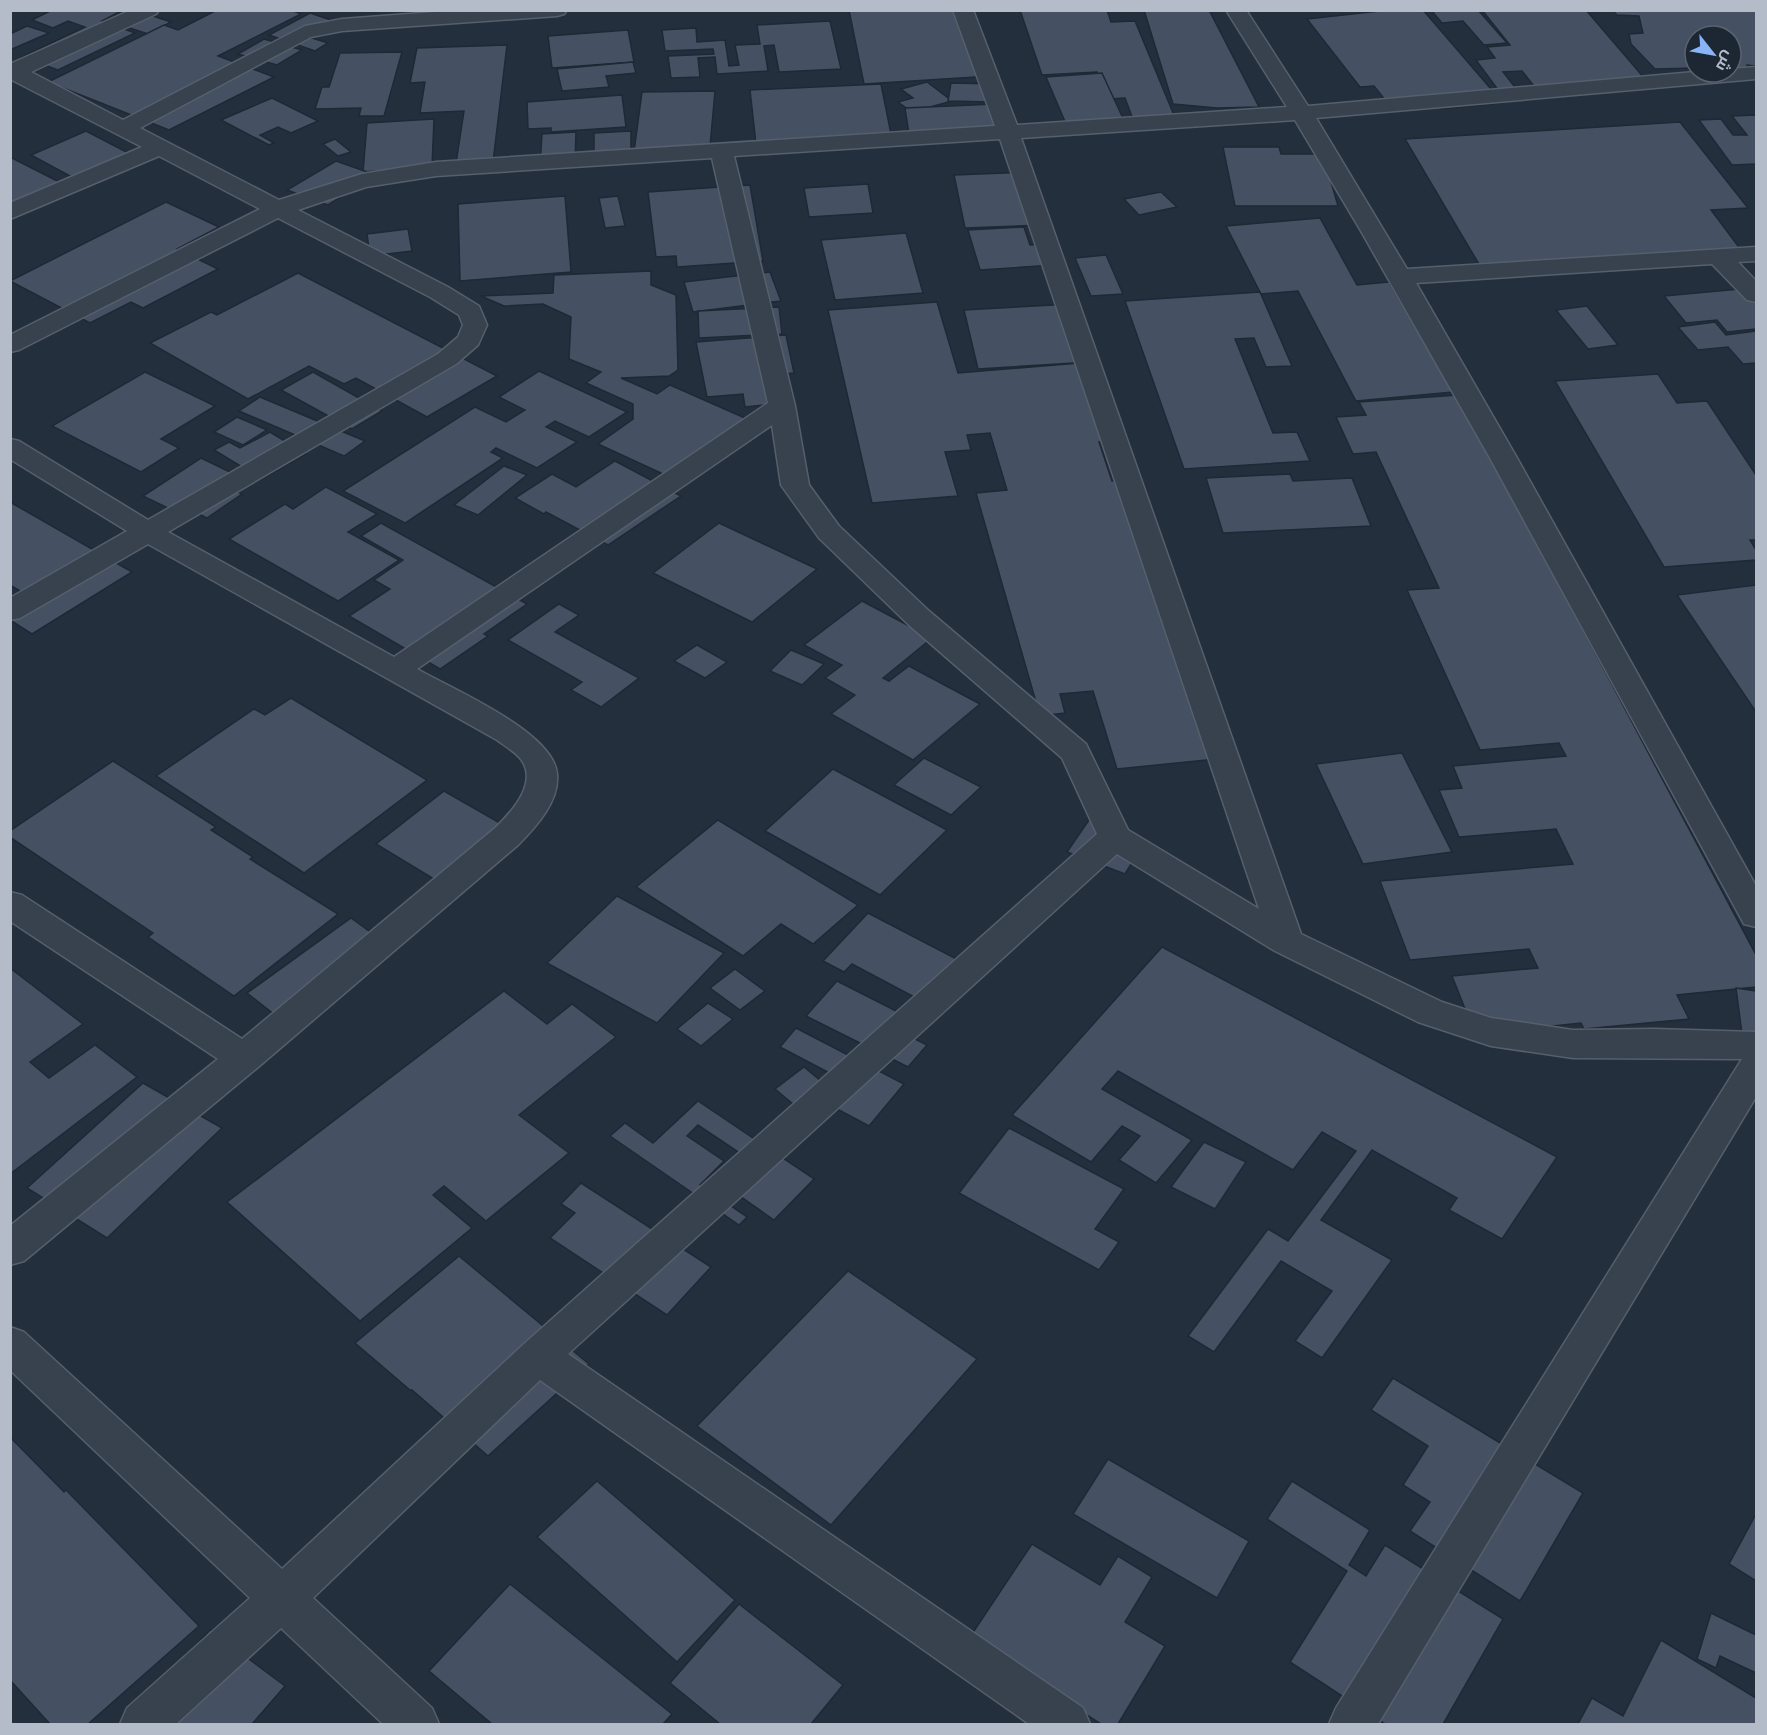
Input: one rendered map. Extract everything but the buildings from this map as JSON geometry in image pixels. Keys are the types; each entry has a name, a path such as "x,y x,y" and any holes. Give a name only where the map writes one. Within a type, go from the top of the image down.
{"street":[{"path":"12,71 149,10"},
{"path":"124,128 305,32 342,25 461,14 557,10"},
{"path":"963,10 1008,131 1287,942"},
{"path":"1236,10 1303,113 1401,277 1756,915"},
{"path":"10,611 447,360 469,340 475,325 470,311 439,292 12,71"},
{"path":"10,345 279,208 362,182 436,169 1303,113 1756,73"},
{"path":"10,212 161,147"},
{"path":"722,150 782,406 795,485 829,531 919,618 1076,752 1115,837 1287,942 1430,1012 1491,1032 1573,1044 1655,1043 1756,1046"},
{"path":"1401,277 1756,254"},
{"path":"1719,257 1756,295"},
{"path":"395,670 782,406"},
{"path":"10,447 146,531 508,733 531,752 540,768 542,786 523,821 396,932 10,1249"},
{"path":"143,1725 282,1598 538,1356 1115,837"},
{"path":"10,904 244,1058"},
{"path":"1352,1725 1756,1067"},
{"path":"10,1344 416,1725"},
{"path":"538,1356 1067,1725"}]}
